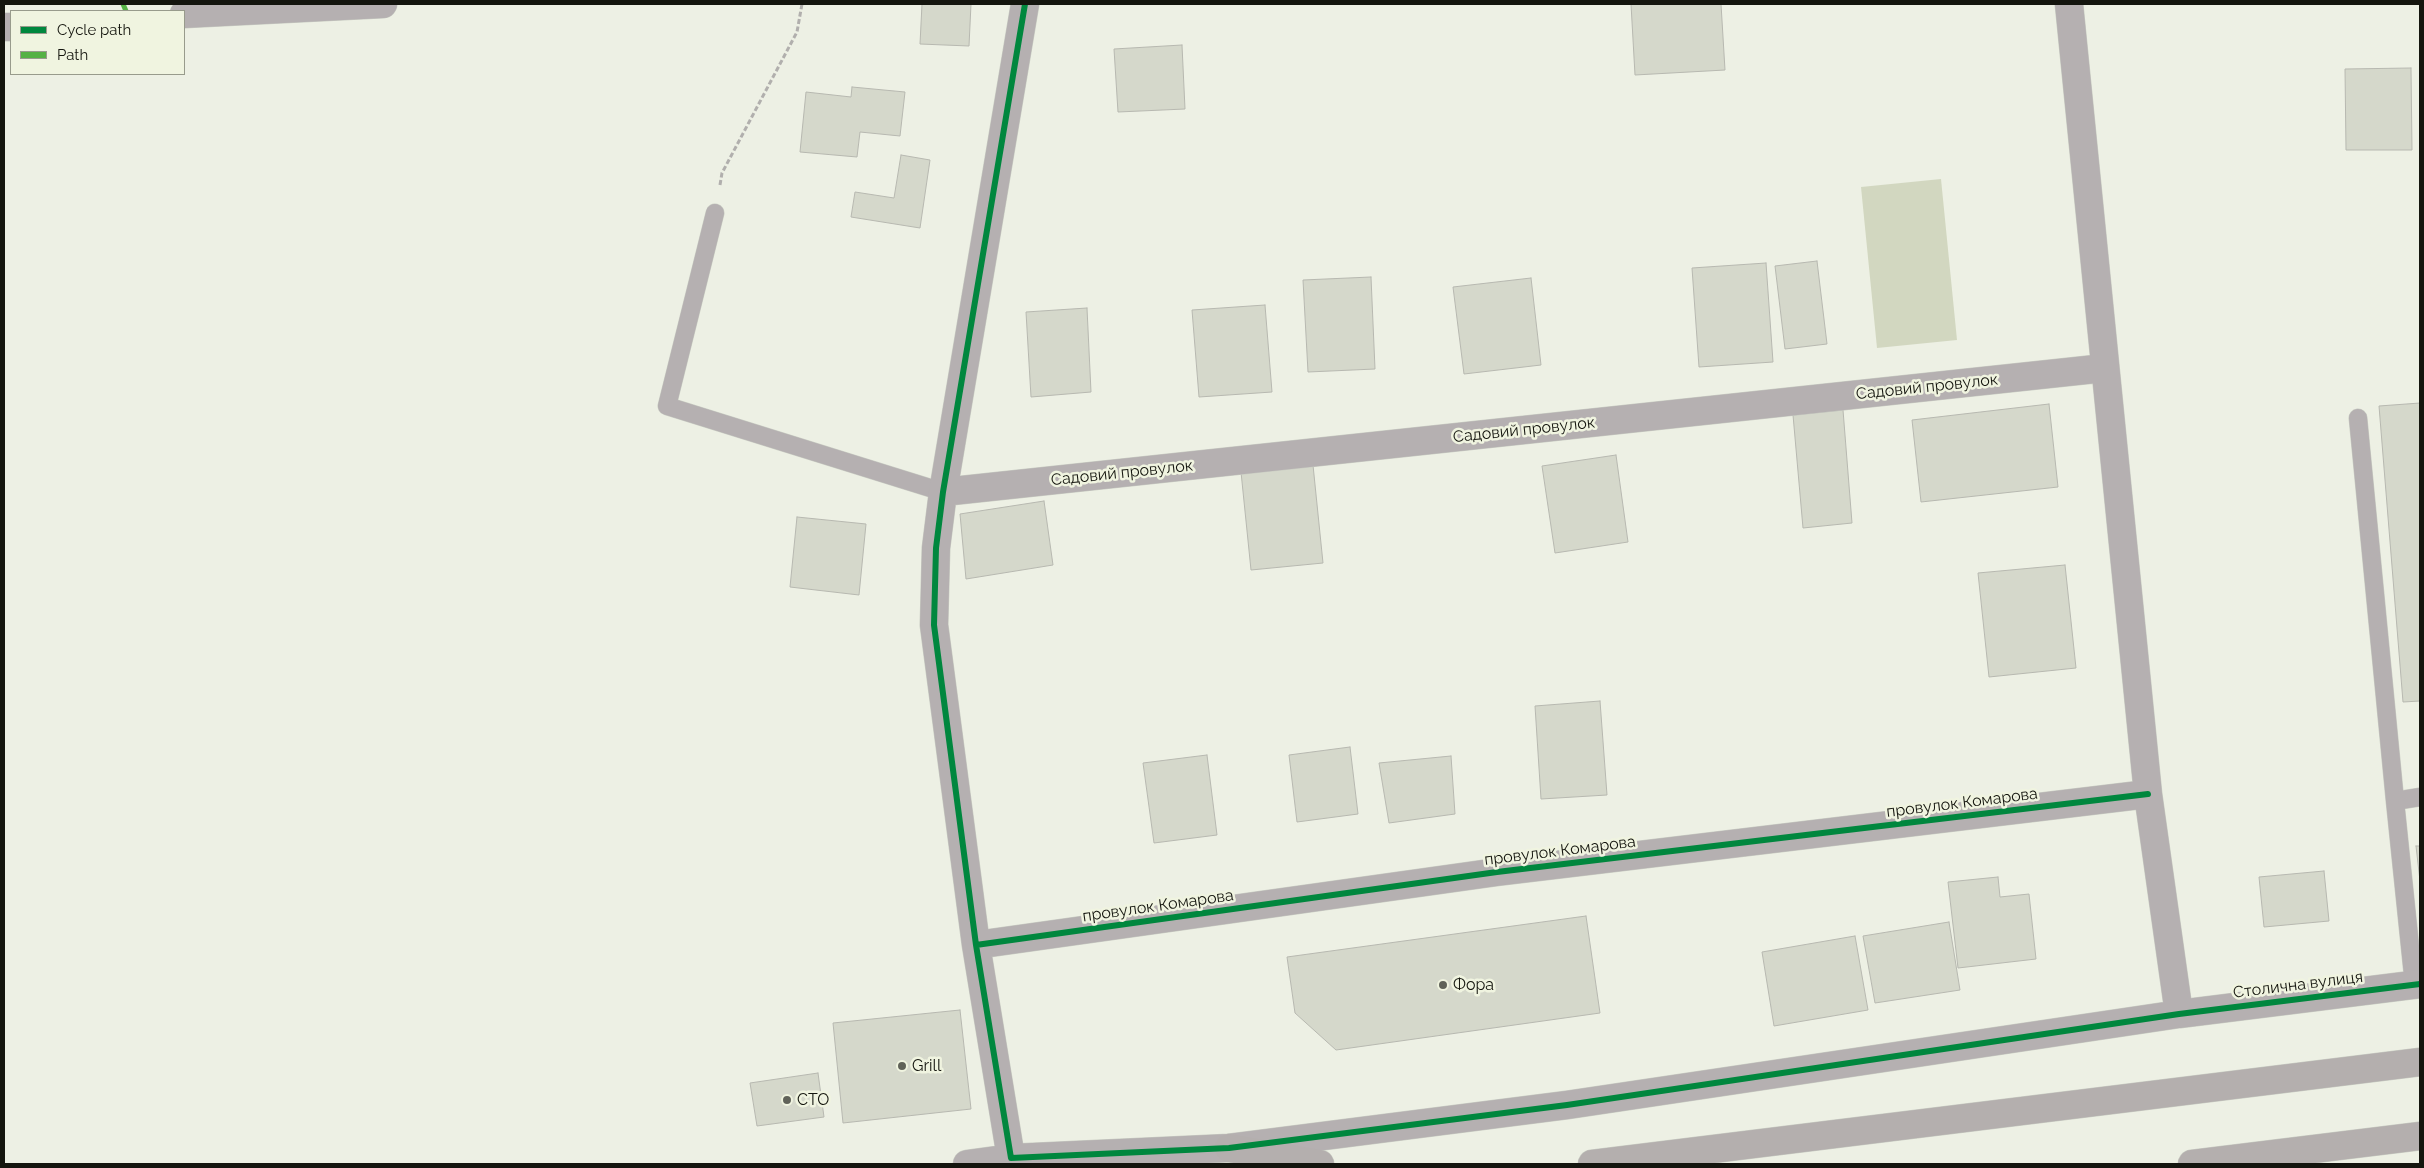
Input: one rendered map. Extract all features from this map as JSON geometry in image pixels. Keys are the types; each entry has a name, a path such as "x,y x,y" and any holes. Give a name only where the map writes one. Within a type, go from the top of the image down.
{"highway":[{"path":"1592,1164 2420,1062"},
{"path":"2192,1164 2420,1136"},
{"path":"1229,1148 1320,1164"}],"street":[{"path":"185,14 383,4"},
{"path":"1011,1158 976,945 934,625 936,548 943,492 1025,4"},
{"path":"2068,4 2148,794 2179,1014"},
{"name":"Садовий провулок","path":"943,492 2106,368"},
{"name":"провулок Комарова","path":"976,945 1497,872 2148,794"},
{"name":"Столична вулиця","path":"967,1164 1011,1158 1229,1148 1567,1105 2179,1014 2417,984"}],"lane":[{"path":"715,213 668,406 943,492"},
{"path":"2358,418 2394,801 2417,984"},
{"path":"2394,801 2420,797"}],"path":[{"path":"715,213 722,174 797,32 802,4"}],"green space":[{"path":"1941,179 1957,340 1877,348 1861,187"}],"building":[{"path":"922,4 971,4 969,46 920,44"},
{"path":"1631,4 1721,4 1725,70 1635,75"},
{"path":"1182,45 1185,109 1118,112 1114,49"},
{"path":"2411,68 2412,150 2346,150 2345,69"},
{"path":"852,87 905,92 900,136 860,132 857,157 800,152 806,92 851,97"},
{"path":"901,155 930,160 920,228 851,217 855,192 894,198"},
{"path":"1817,261 1827,344 1785,349 1775,266"},
{"path":"1766,263 1773,362 1699,367 1692,268"},
{"path":"1371,277 1375,369 1308,372 1303,280"},
{"path":"1531,278 1541,365 1464,374 1453,287"},
{"path":"1265,305 1272,392 1199,397 1192,310"},
{"path":"1087,308 1091,392 1031,397 1026,312"},
{"path":"2420,403 2420,701 2403,702 2379,406"},
{"path":"2049,404 2058,487 1921,502 1912,420"},
{"path":"1843,410 1852,523 1803,528 1793,415"},
{"path":"1616,455 1628,542 1555,553 1542,466"},
{"path":"1313,465 1323,563 1251,570 1241,472"},
{"path":"1044,501 1053,565 966,579 960,514"},
{"path":"797,517 866,524 859,595 790,587"},
{"path":"2065,565 2076,668 1989,677 1978,573"},
{"path":"1600,701 1607,795 1541,799 1535,706"},
{"path":"1350,747 1358,814 1297,822 1289,755"},
{"path":"1207,755 1217,835 1154,843 1143,763"},
{"path":"1451,756 1455,814 1389,823 1379,763"},
{"path":"2416,846 2420,846 2420,881"},
{"path":"2324,871 2329,921 2264,927 2259,877"},
{"path":"1998,877 2000,897 2029,894 2036,959 1958,968 1948,882"},
{"name":"Фора","path":"1586,916 1600,1013 1336,1050 1295,1013 1287,957"},
{"path":"1949,922 1960,990 1875,1003 1863,936"},
{"path":"1855,936 1868,1010 1774,1026 1762,952"},
{"name":"Grill","path":"960,1010 971,1109 843,1123 833,1023"},
{"name":"СТО","path":"818,1073 824,1117 757,1126 750,1083"}],"marked path":[{"path":"123,4 126,10"}],"cycle path":[{"path":"1025,4 943,492 936,548 934,625 976,945 1011,1158 1229,1148 1567,1105 2179,1014 2420,984"},
{"path":"976,945 1497,872 2148,794"}],"place":[{"name":"Фора","path":"1443,985"},
{"name":"Grill","path":"902,1066"},
{"name":"СТО","path":"787,1100"}]}
